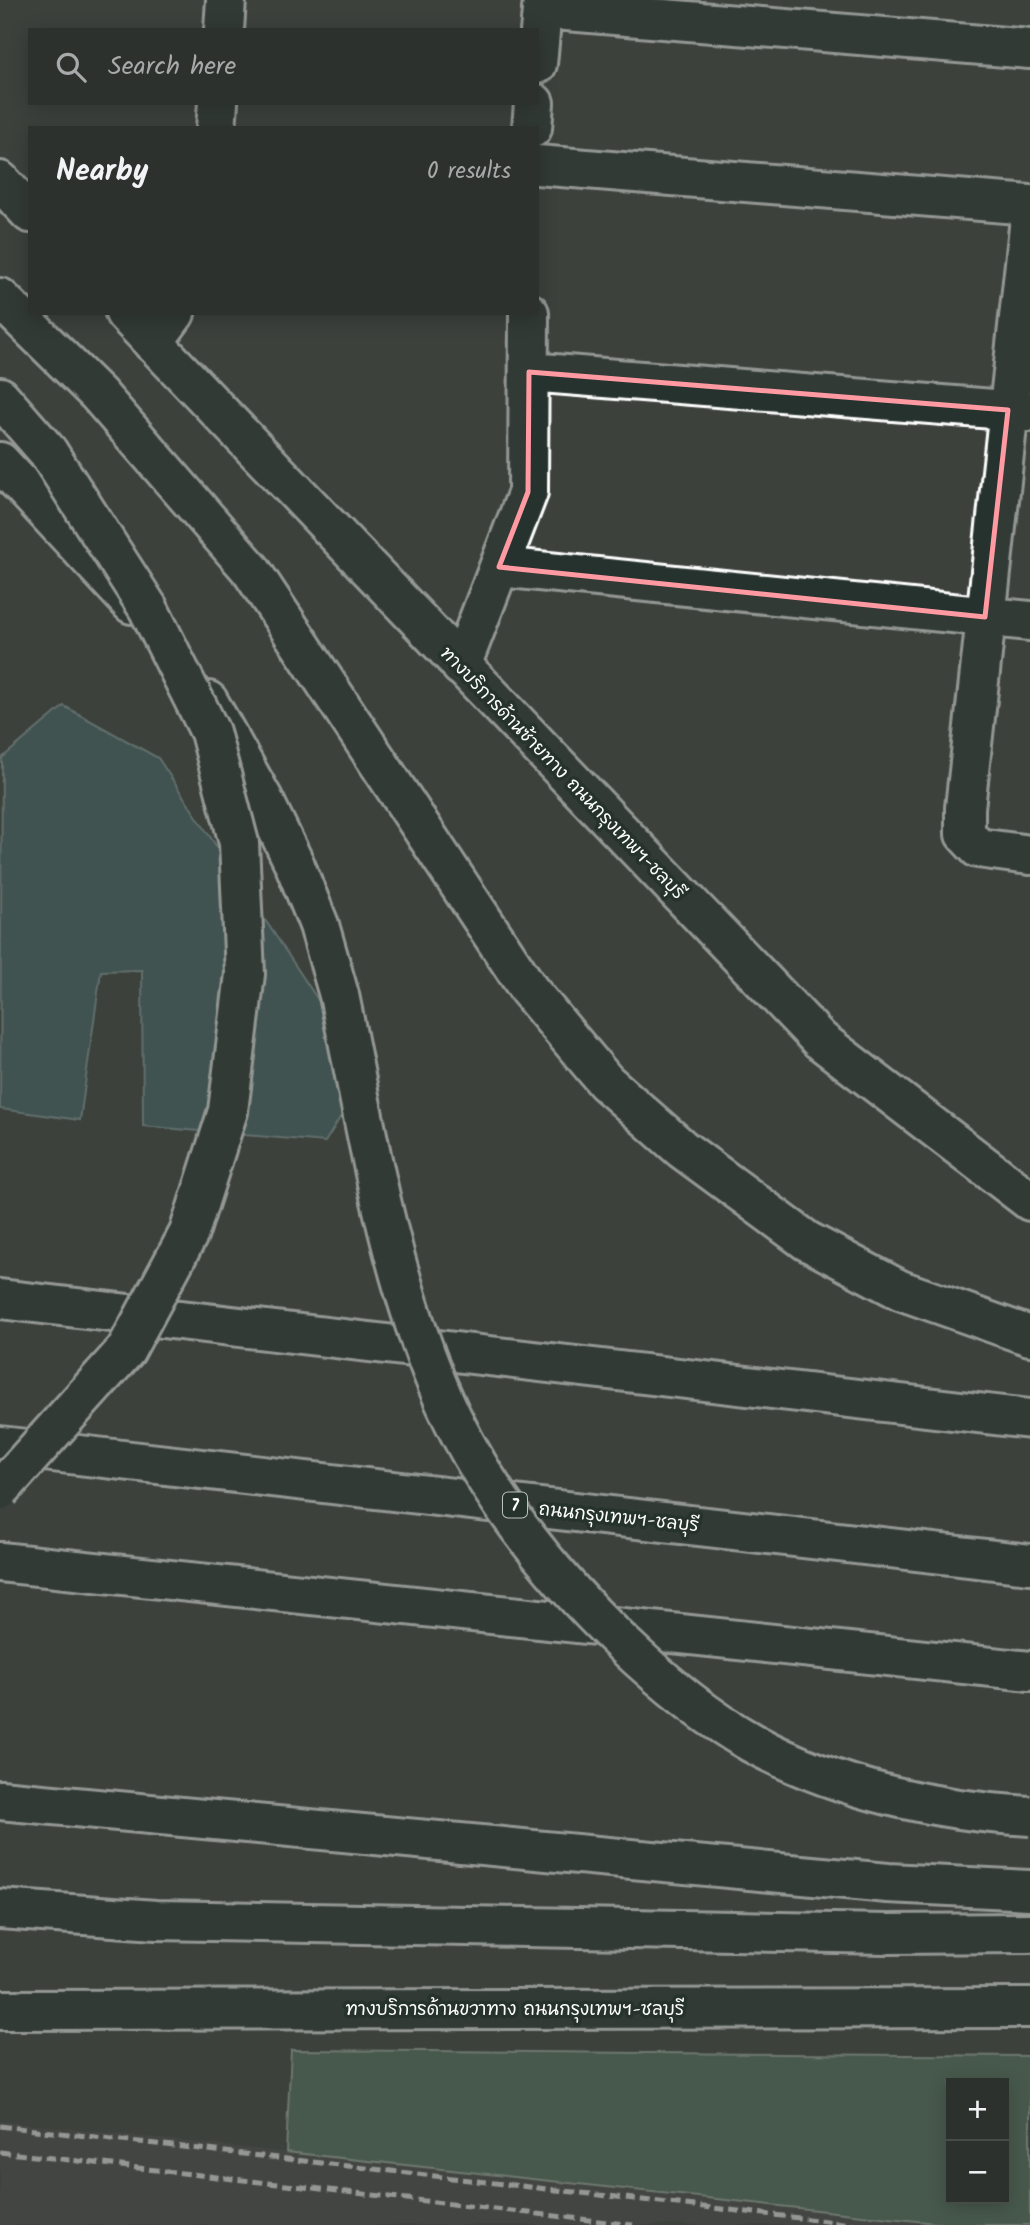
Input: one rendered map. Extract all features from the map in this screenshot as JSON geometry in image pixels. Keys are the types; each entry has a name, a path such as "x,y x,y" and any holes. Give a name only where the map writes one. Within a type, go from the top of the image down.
{"main road":[{"path":"224,28 226,0"},
{"path":"539,40 542,4 1030,49"},
{"path":"216,126 218,105"},
{"path":"532,126 534,105"},
{"path":"539,165 1030,205"},
{"path":"1030,218 1019,411 985,617 965,808 965,834 978,848 1030,855"},
{"path":"0,298 99,394 251,570 529,990 606,1082 682,1149 807,1241 900,1290 1030,1336"},
{"name":"ทางบริการด้านซ้ายทาง ถนนกรุงเทพฯ-ชลบุรี","path":"130,315 164,328 461,666 820,1040 1030,1201"},
{"path":"461,666 528,492 529,315"},
{"path":"529,372 1019,411"},
{"path":"0,397 48,452 148,608 210,732 239,843 245,974 228,1111 189,1233 127,1350 0,1490"},
{"path":"0,462 94,561 162,638 213,708 263,799 294,863 319,925 340,995 381,1203 402,1286 438,1386 478,1468 532,1546 581,1604 641,1661 698,1708 753,1743 810,1769 876,1792 942,1807 1030,1816"},
{"path":"499,567 1030,621"},
{"path":"0,1299 1030,1419"},
{"name":"ถนนกรุงเทพฯ-ชลบุรี","path":"0,1446 1030,1563"},
{"path":"0,1562 1030,1671"},
{"path":"0,1800 888,1883 1030,1890"},
{"path":"0,1909 156,1920 873,1934 1030,1933"},
{"name":"ทางบริการด้านขวาทาง ถนนกรุงเทพฯ-ชลบุรี","path":"2,2010 1030,2008"}],"highlighted area":[{"path":"529,372 1008,410 985,617 499,567 528,492"}],"shaded area":[{"path":"0,2121 684,2196 953,2225 0,2225"}],"green space":[{"path":"291,2050 1030,2056 1030,2225 954,2225 286,2152"}],"water":[{"path":"64,706 158,758 367,1074 325,1142 143,1126 142,970 101,971 80,1120 0,1109 2,758"}],"railway":[{"path":"0,2126 860,2225"},
{"path":"0,2152 633,2225"}]}
